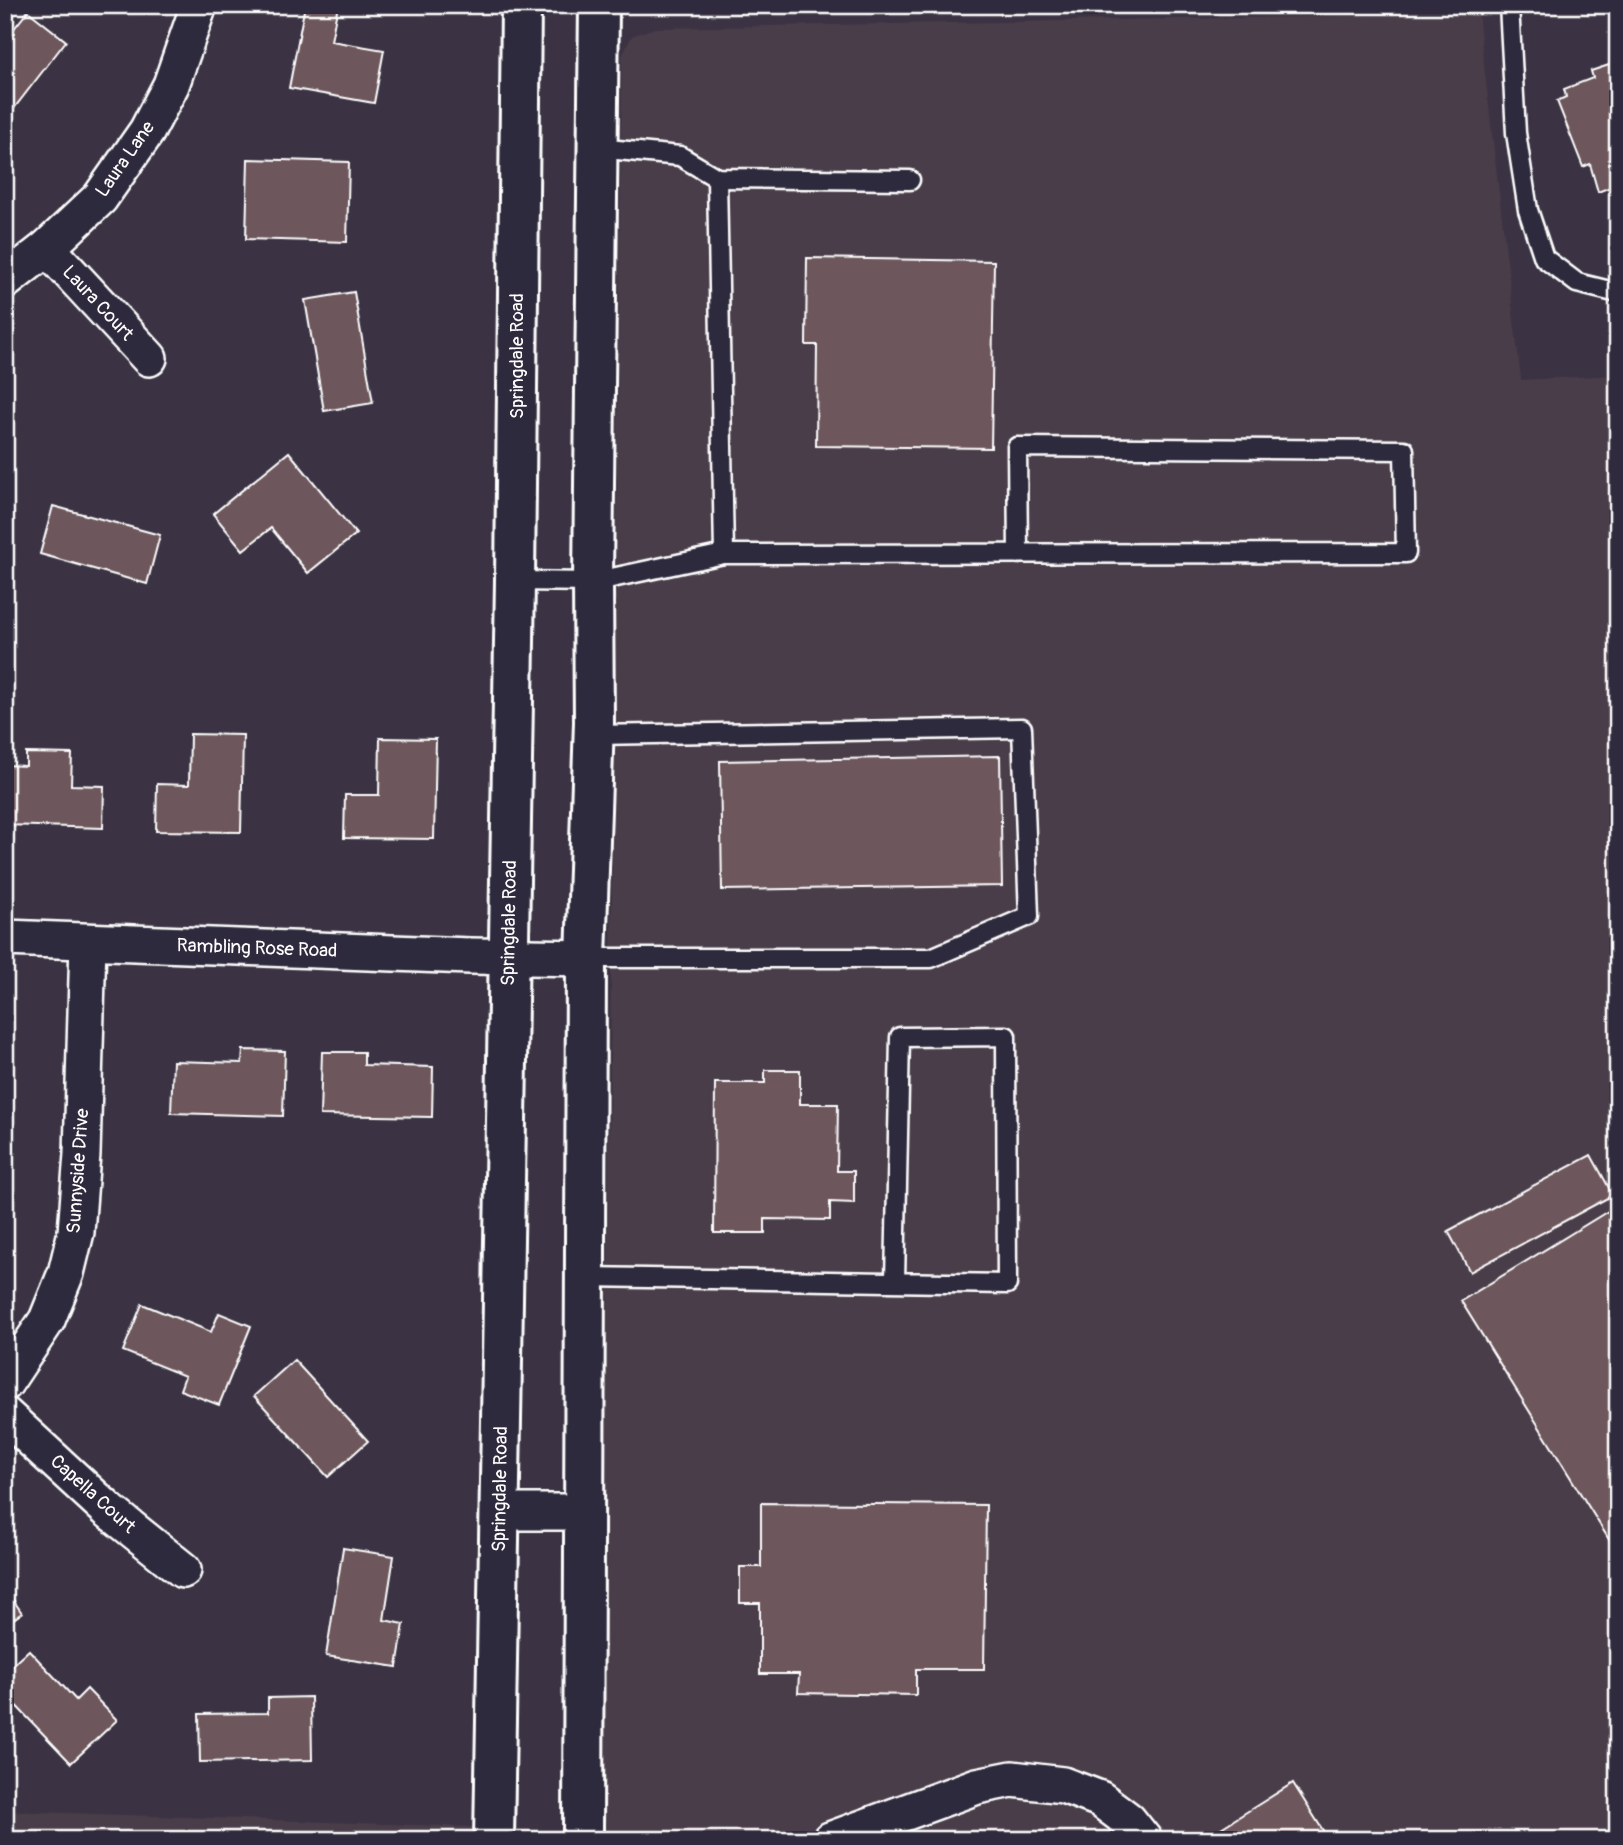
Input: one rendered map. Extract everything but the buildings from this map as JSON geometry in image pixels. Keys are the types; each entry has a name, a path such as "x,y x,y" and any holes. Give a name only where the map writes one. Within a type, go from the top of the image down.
{"street":[{"name":"Laura Lane","path":"5,281 47,248 100,198 147,131 171,85 199,5"},
{"name":"Springdale Road","path":"494,1840 515,580 521,5"},
{"path":"583,1840 586,958 594,735 599,5"},
{"name":"Laura Court","path":"47,248 149,358"},
{"name":"Rambling Rose Road","path":"5,939 586,958"},
{"name":"Sunnyside Drive","path":"5,1383 47,1320 66,1273 76,1232 82,1154 88,942"},
{"name":"Capella Court","path":"5,1415 107,1509 183,1570"},
{"path":"500,1512 585,1512"},
{"path":"830,1840 977,1786 1012,1779 1063,1785 1100,1799 1128,1820 1144,1840"}],"lane":[{"path":"1509,5 1516,133 1528,209 1544,258 1577,283 1618,293"},
{"path":"597,148 680,156 717,178 910,180"},
{"path":"717,178 724,555"},
{"path":"515,580 593,582 724,555 1406,553 1404,450 1017,447 1018,554"},
{"path":"586,958 931,958 1029,916 1022,728 594,735"},
{"path":"585,1277 1007,1284 1006,1036 900,1037 895,1282"}],"shaded area":[{"path":"1478,14 1521,380 1618,375 1618,1840 599,1840 622,56 632,36 655,28"},
{"path":"5,1811 472,1827 471,1840 5,1840"}]}
